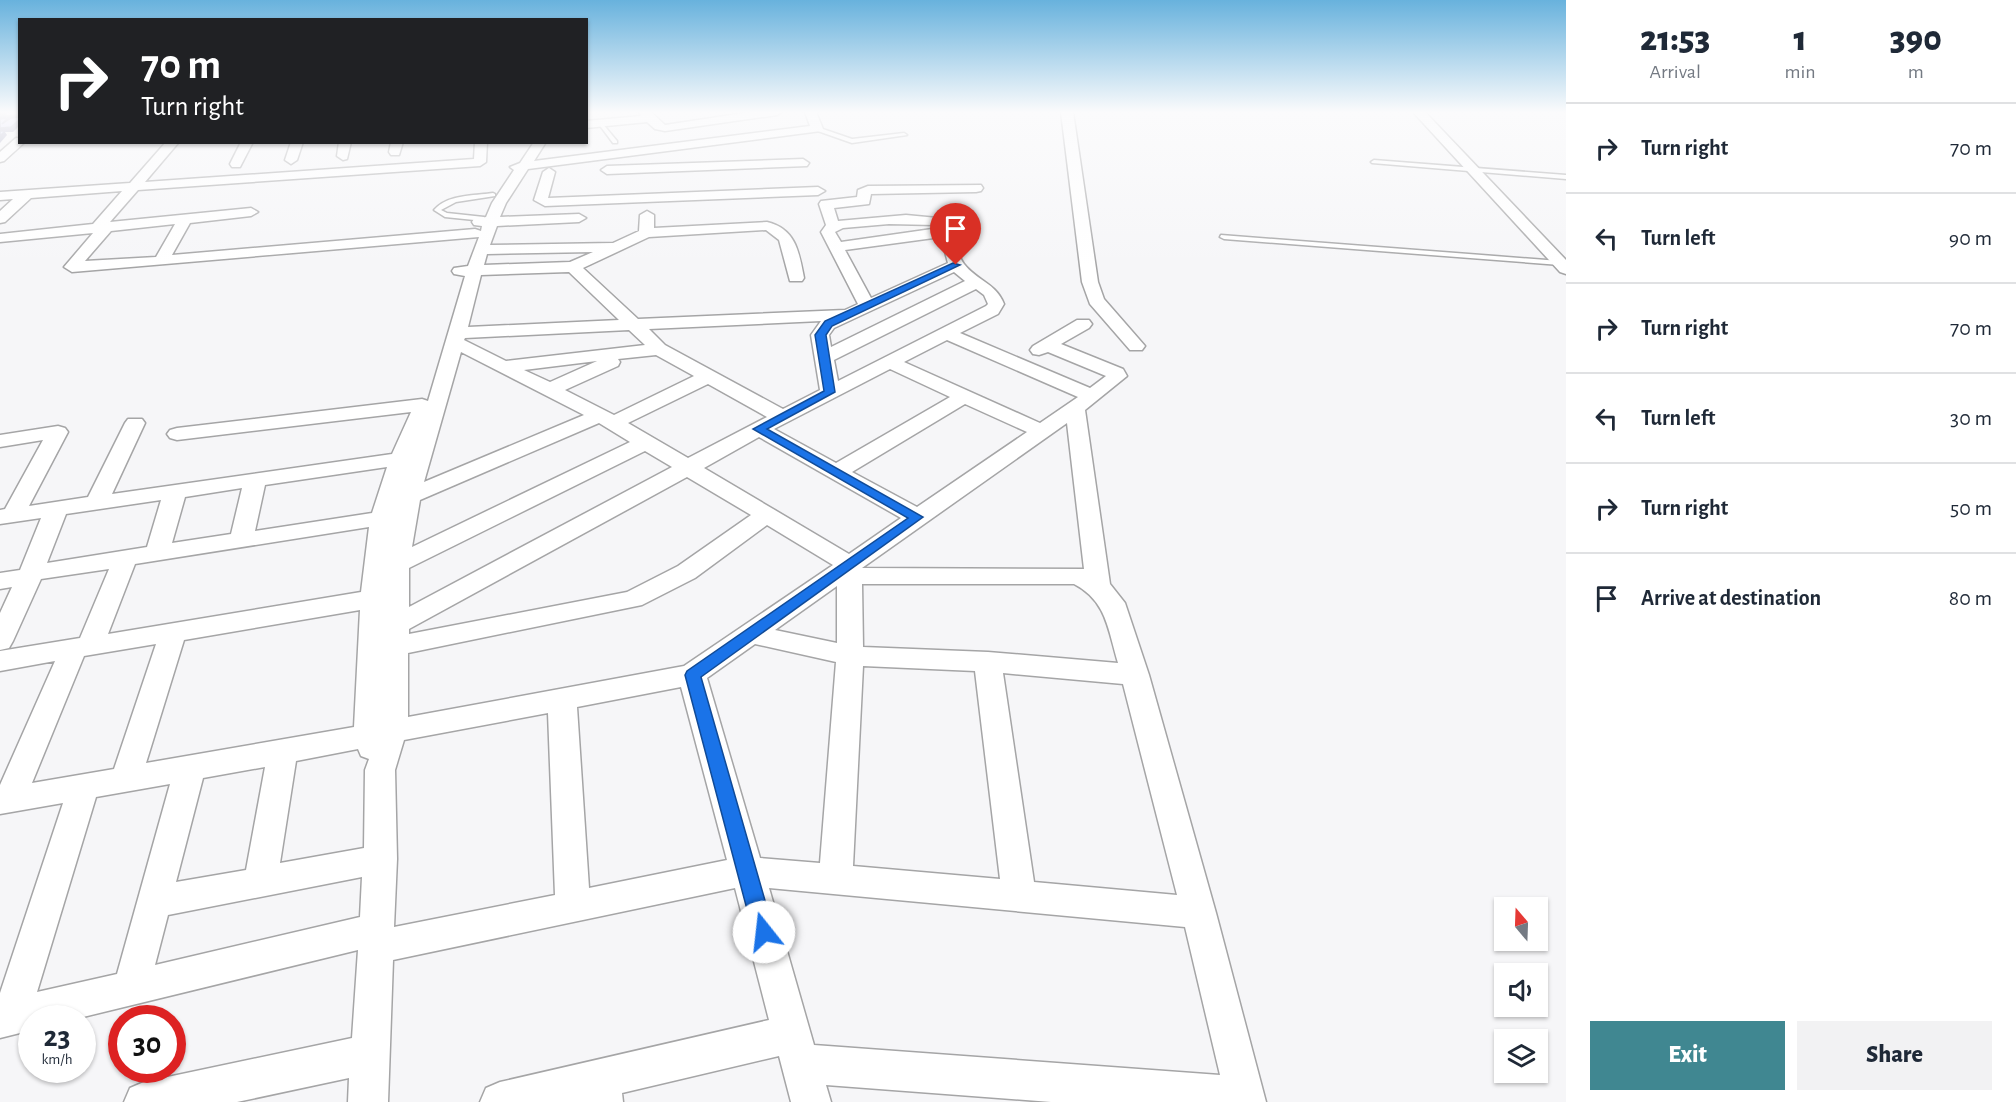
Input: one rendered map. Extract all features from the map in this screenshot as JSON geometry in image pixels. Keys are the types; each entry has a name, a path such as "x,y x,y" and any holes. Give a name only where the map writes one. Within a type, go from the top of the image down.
{"street":[{"path":"155,163 133,187 72,267 161,261 599,217"},
{"path":"242,163 253,179"},
{"path":"300,176 303,163"},
{"path":"354,163 360,171"},
{"path":"0,196 465,163"},
{"path":"482,229 500,203 517,163"},
{"path":"380,733 397,635 387,597 375,567 382,518 400,459 422,405 493,195 519,163"},
{"path":"515,167 543,163"},
{"path":"549,172 541,200 545,202 656,183 720,166 746,180 802,163"},
{"path":"1074,163 1090,282 1095,300 1136,346"},
{"path":"1465,163 1563,266"},
{"path":"515,167 656,183 746,180 818,191"},
{"path":"149,170 171,168"},
{"path":"234,206 253,179"},
{"path":"833,226 826,204 864,201 864,191 975,188"},
{"path":"65,205 80,191"},
{"path":"0,219 27,194"},
{"path":"0,238 251,212"},
{"path":"646,233 647,215"},
{"path":"161,261 185,219"},
{"path":"397,635 688,467 992,310 996,304 995,297 956,265 948,231 943,222 930,219 849,223 833,226 828,232 867,305"},
{"path":"36,234 50,220"},
{"path":"467,271 573,267 646,233 767,226 782,231 788,240 796,278"},
{"path":"482,229 616,248 671,247"},
{"path":"836,247 948,231"},
{"path":"764,242 788,240"},
{"path":"830,392 820,335 822,330 828,324 846,315 956,265"},
{"path":"573,267 659,350 782,417"},
{"path":"368,1102 380,859 380,733 387,597 397,564 409,496 456,337 467,271"},
{"path":"824,358 977,282"},
{"path":"456,337 846,315"},
{"path":"1016,363 1083,324"},
{"path":"945,333 1016,363 1083,402"},
{"path":"456,337 646,442 767,514 849,570 1078,576 1098,586 1112,603 1135,675 1199,913 1245,1099 796,1048 602,1090 500,1102"},
{"path":"4,800 283,752 692,675 849,570 917,517 1118,376 1047,345"},
{"path":"507,366 659,350"},
{"path":"551,389 633,352"},
{"path":"889,362 1041,431"},
{"path":"409,496 708,377"},
{"path":"836,472 965,396"},
{"path":"1083,402 1098,586"},
{"path":"177,434 422,405"},
{"path":"96,504 135,423"},
{"path":"759,429 917,517"},
{"path":"0,441 58,432 7,516"},
{"path":"397,564 646,442"},
{"path":"7,516 400,459"},
{"path":"241,540 255,481"},
{"path":"157,553 175,492"},
{"path":"0,641 56,510"},
{"path":"397,635 633,599 656,591 767,514"},
{"path":"0,581 125,558 382,518"},
{"path":"4,800 125,558"},
{"path":"835,879 850,656 849,570"},
{"path":"0,661 387,597"},
{"path":"126,779 173,632"},
{"path":"751,634 850,656 988,662 1135,675"},
{"path":"988,662 1019,896"},
{"path":"692,675 810,1102"},
{"path":"562,700 573,906"},
{"path":"260,882 283,752"},
{"path":"130,988 190,768"},
{"path":"6,1017 84,786"},
{"path":"154,902 380,859"},
{"path":"6,1017 130,988 376,938 573,906 747,871 1199,913"},
{"path":"144,1102 370,1054"}],"lane":[{"path":"1391,163 1566,177"},
{"path":"482,229 437,210 452,202 493,195"},
{"path":"1224,237 1563,266"}],"route":[{"path":"764,932 692,675 917,517 759,429 830,392 820,335 828,324 956,265"}]}
